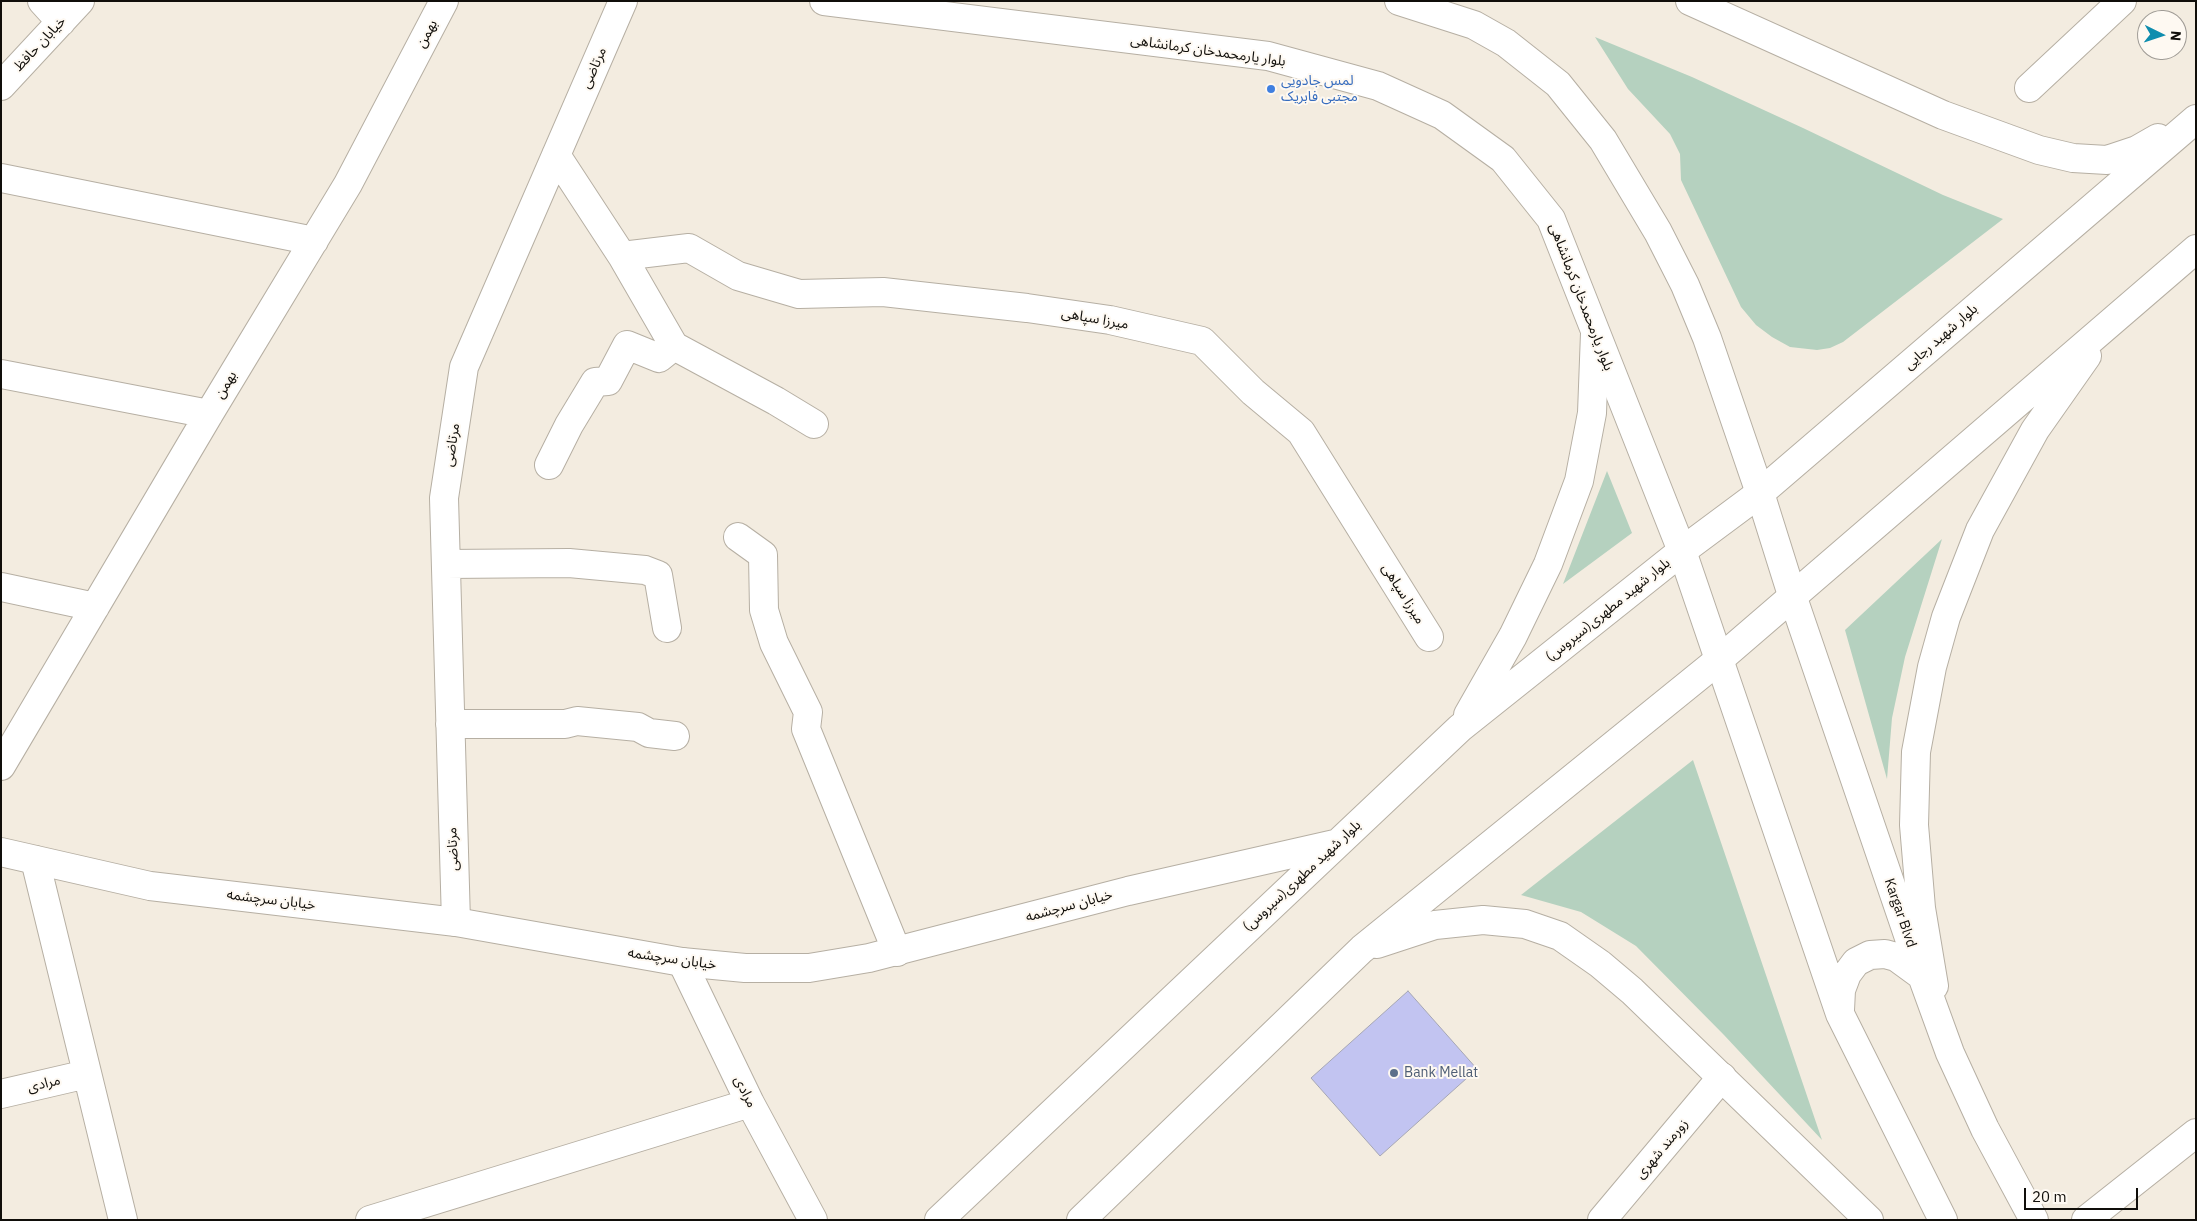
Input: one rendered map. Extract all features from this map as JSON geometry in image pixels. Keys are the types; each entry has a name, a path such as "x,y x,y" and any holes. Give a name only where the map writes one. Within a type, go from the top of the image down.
{"main road":[{"path":"42,1 61,22"},
{"name":"خیابان حافظ","path":"1,86 80,1"},
{"name":"بهمن","path":"1,766 209,414 348,184 444,1"},
{"name":"مرتاضی","path":"456,922 444,498 464,367 623,1"},
{"name":"بلوار یارمحمدخان کرمانشاهی","path":"824,1 1268,56 1378,86 1442,116 1503,159 1551,219 1682,551 1720,658"},
{"path":"1399,1 1474,26 1506,43 1558,84 1603,140 1658,232 1685,285 1707,338 1760,492 1792,595"},
{"path":"1690,1 1943,115 2039,150 2073,158 2107,160 2137,150 2196,117"},
{"path":"2029,88 2122,1"},
{"name":"بلوار شهید رجایی","path":"1682,551 1760,492 2196,117"},
{"path":"556,155 622,256 674,346 776,401 814,424"},
{"path":"1,178 314,241"},
{"name":"میرزا سپاهی","path":"622,256 689,248 738,276 799,294 883,292 1026,308 1110,320 1202,341 1253,392 1301,432 1429,637"},
{"path":"1081,1220 1362,949 1720,658 2196,249"},
{"path":"1950,1053 1931,971 1917,865 1914,790 1916,752 1923,707 1946,617 1980,530 2035,430 2114,320"},
{"path":"1460,728 1513,636 1548,564 1579,481 1592,413 1596,333"},
{"path":"549,465 569,425 595,382 608,382 627,345 659,358 674,346"},
{"path":"1,374 209,414"},
{"path":"738,537 763,555 764,610 774,643 808,712 806,728 897,952"},
{"name":"بلوار شهید مطهری(سیروس)","path":"939,1220 1460,728 1682,551"},
{"path":"446,564 569,563 645,570 658,575 667,628"},
{"path":"1,587 95,607"},
{"name":"Kargar Blvd","path":"1792,595 1950,1053 1985,1129 2034,1220"},
{"path":"1720,658 1840,1014 1943,1220"},
{"path":"450,724 565,724 577,722 638,727 649,733 675,736"},
{"name":"خیابان سرچشمه","path":"1,852 150,886 456,922 682,962 745,968 809,968 897,952 1128,891 1336,844"},
{"path":"35,860 123,1220"},
{"path":"1362,949 1435,925 1483,920 1525,924 1560,936 1600,964 1626,986 1869,1220"},
{"path":"1840,1014 1841,990 1847,974 1856,962 1870,955 1885,954 1896,957 1922,976"},
{"name":"مرادی","path":"682,962 750,1103 812,1220"},
{"name":"مرادی","path":"1,1094 87,1074"},
{"name":"زورمند شهری","path":"1602,1220 1722,1077"},
{"path":"370,1220 750,1103"},
{"path":"2086,1220 2196,1133"}],"green space":[{"path":"1595,37 1692,77 1943,195 2003,219 1843,342 1830,348 1817,350 1790,347 1756,325 1741,307 1681,180 1680,154 1670,134 1628,89"},
{"path":"1607,471 1632,533 1563,584"},
{"path":"1942,539 1905,657 1892,718 1887,779 1845,630"},
{"path":"1693,760 1822,1140 1724,1035 1636,946 1581,912 1521,895"}],"building":[{"name":"Bank Mellat","path":"1408,991 1477,1069 1380,1156 1311,1078"}],"place":[{"name":"لمس جادویی مجتبی فابریک","path":"1271,89"},
{"name":"Bank Mellat","path":"1394,1073"}]}
